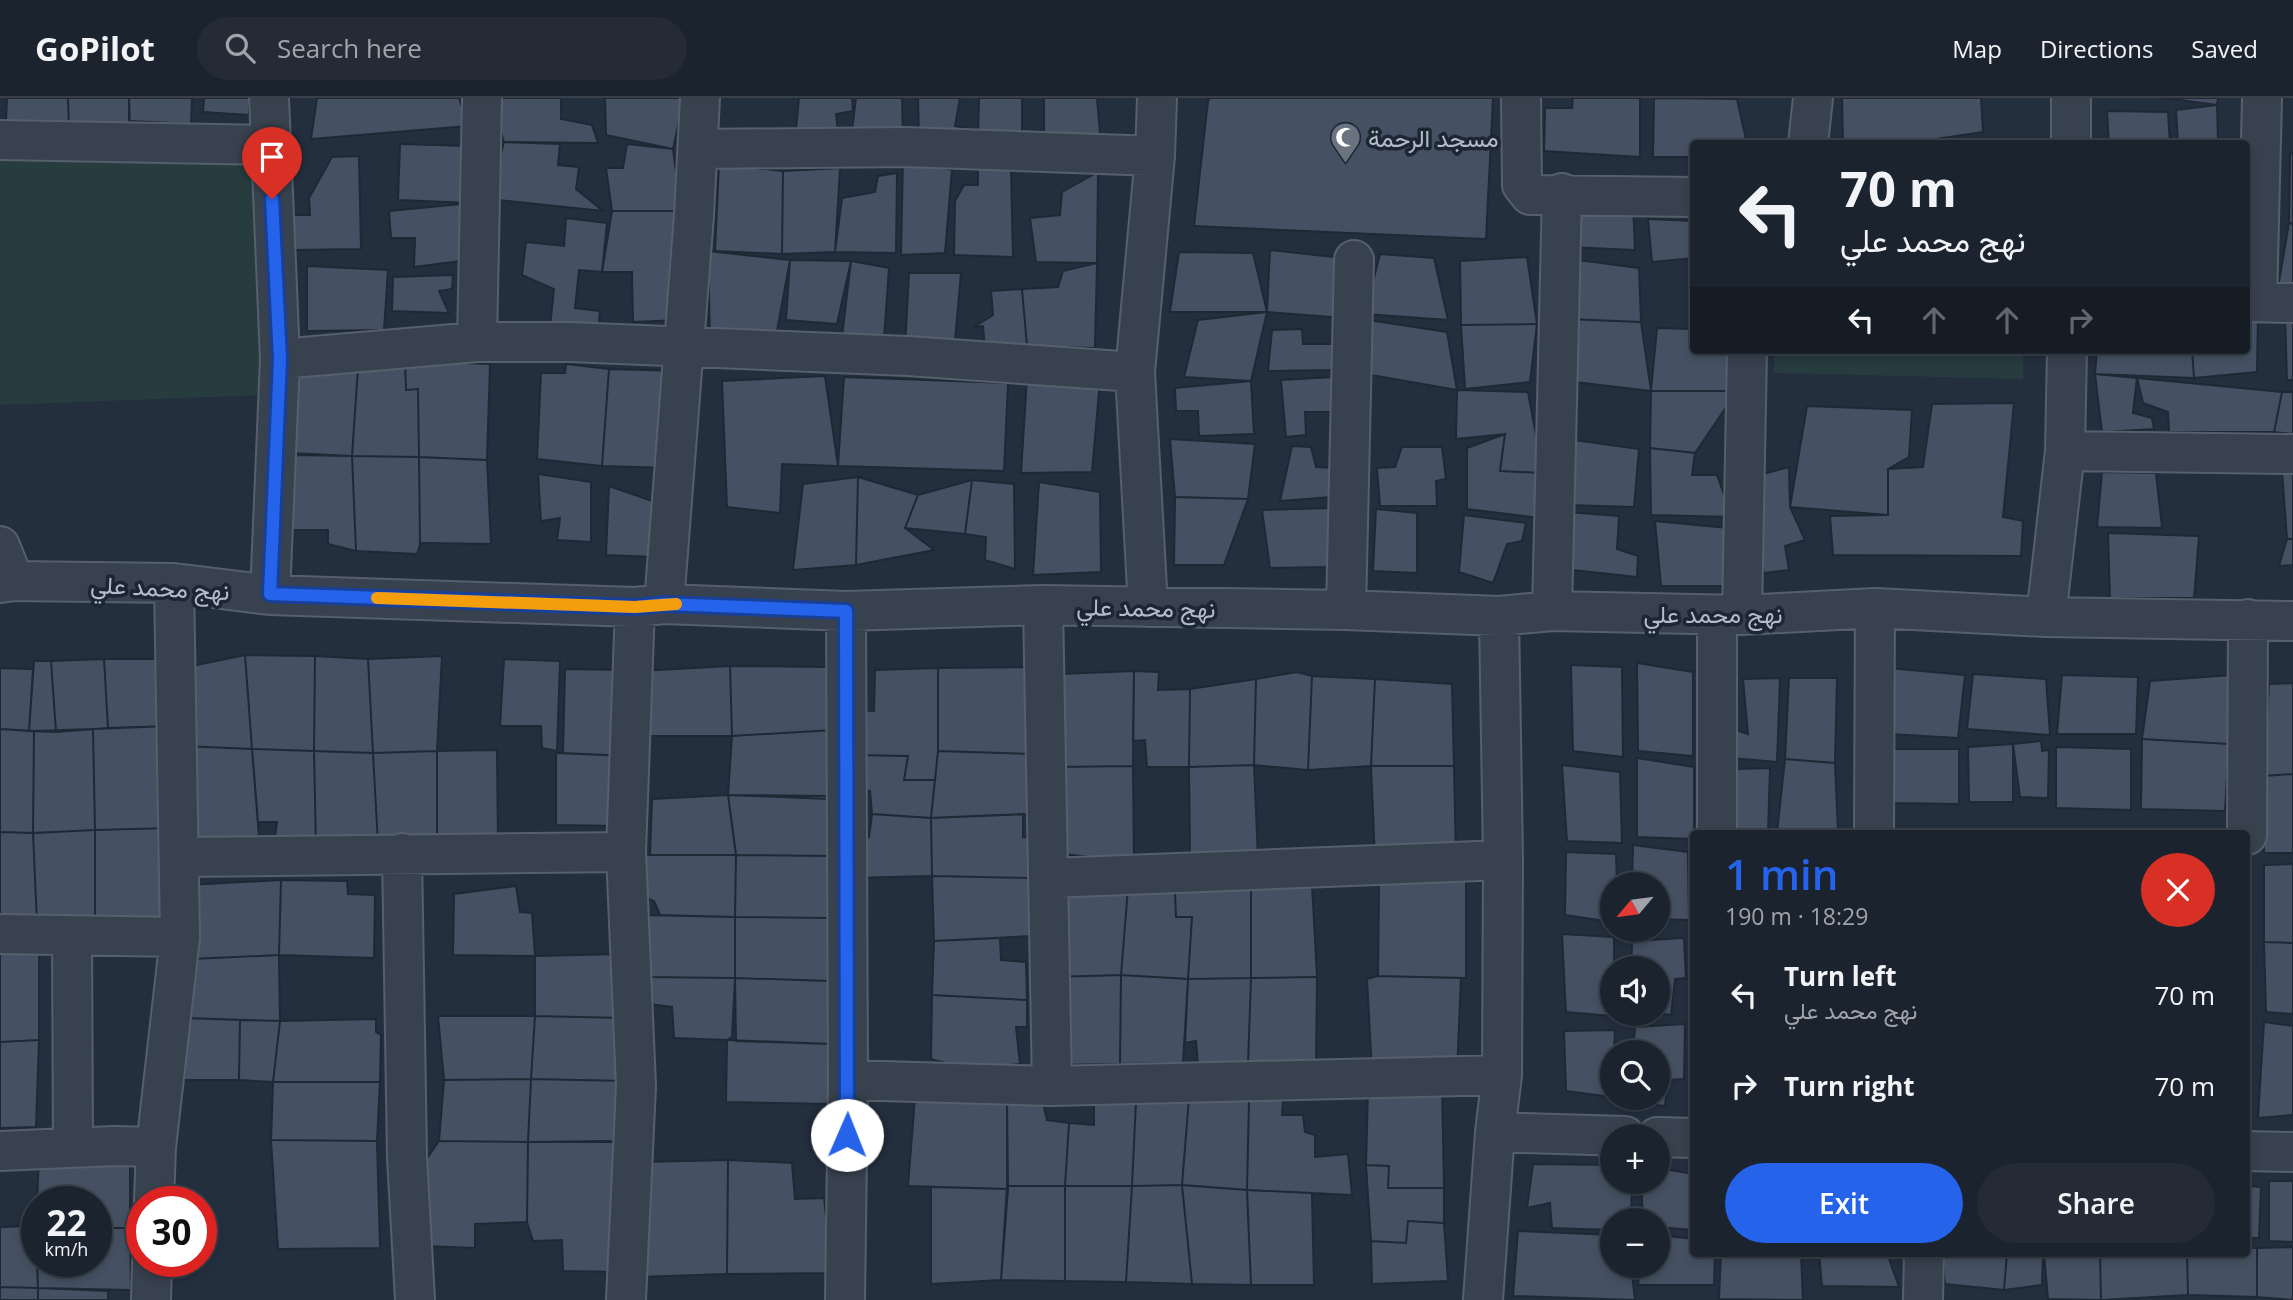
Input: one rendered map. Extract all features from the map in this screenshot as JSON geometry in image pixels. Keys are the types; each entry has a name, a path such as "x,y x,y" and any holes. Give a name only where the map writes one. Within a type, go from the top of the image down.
{"street":[{"path":"269,98 280,359 270,594"},
{"path":"477,342 482,98"},
{"path":"626,1300 636,1086 626,852 650,606 685,347 700,98"},
{"path":"1147,607 1135,372 1155,156 1157,98"},
{"path":"1521,98 1522,186 1530,195 1562,193 1690,197"},
{"path":"1808,140 1813,98"},
{"path":"2071,98 2071,140"},
{"path":"2262,98 2266,303"},
{"path":"0,140 269,145"},
{"path":"698,149 906,147 1155,156"},
{"path":"1552,611 1562,193"},
{"path":"1346,610 1354,260"},
{"path":"280,359 477,342 569,342 908,356 1135,372"},
{"path":"1717,830 1748,354"},
{"path":"2046,617 2065,451 2067,354"},
{"path":"2065,451 2293,454"},
{"path":"0,546 7,582"},
{"name":"نهج محمد علي","path":"7,582 174,583 270,594 846,611 1043,606 1346,610 1499,616 1552,611 1730,615 1875,608 2046,617 2293,621"},
{"path":"155,1186 156,1147 180,937 174,583"},
{"path":"1043,606 1052,1086"},
{"path":"1874,830 1875,608"},
{"path":"845,1300 848,1080 846,611"},
{"path":"1483,1300 1495,1132 1502,1075 1503,860 1499,616"},
{"path":"2247,830 2248,619"},
{"path":"179,857 626,852"},
{"path":"402,853 407,1157 415,1300"},
{"path":"1050,878 1503,860"},
{"path":"0,934 180,937"},
{"path":"72,936 73,1147"},
{"path":"848,1080 1052,1086 1502,1075"},
{"path":"1495,1132 1600,1135"},
{"path":"1670,1137 1690,1138"},
{"path":"0,1151 73,1147 156,1147"},
{"path":"2250,1151 2293,1152"},
{"path":"1923,1300 1924,1257"},
{"path":"151,1300 152,1277"}],"green space":[{"path":"0,153 257,153 265,395 0,405"},
{"path":"1774,354 2023,354 2023,379 1774,373"}],"building":[{"path":"7,98 68,98 69,128 6,121"},
{"path":"68,98 129,98 130,127 69,128"},
{"path":"129,98 192,98 191,124 129,121"},
{"path":"204,98 249,98 249,115 203,112"},
{"path":"317,98 459,98 468,126 311,139"},
{"path":"494,98 561,98 561,119 592,125 598,143 504,142 492,104"},
{"path":"605,98 684,98 673,149 606,135"},
{"path":"799,98 852,98 853,111 836,114 839,140 795,139"},
{"path":"856,98 902,98 903,135 852,131"},
{"path":"918,98 960,98 955,126 965,128 967,138 919,137"},
{"path":"979,98 1022,98 1022,137 978,135"},
{"path":"1044,98 1097,98 1101,145 1044,140"},
{"name":"مسجد الرحمة","path":"1210,98 1493,98 1486,239 1194,226"},
{"path":"1573,98 1640,98 1640,157 1544,151 1545,108 1572,108"},
{"path":"1654,98 1737,99 1746,140 1690,140 1690,157 1653,157"},
{"path":"1842,98 1981,98 1983,132 1929,140 1843,140"},
{"path":"2165,98 2218,98 2217,105"},
{"path":"2217,105 2218,140 2178,140 2176,110"},
{"path":"2107,111 2168,112 2170,140 2109,140"},
{"path":"504,142 560,144 558,165 579,167 576,189 603,211 489,199"},
{"path":"400,144 470,146 472,203 398,200"},
{"path":"627,144 673,149 681,211 612,211 606,168 623,168"},
{"path":"2290,153 2293,154 2293,223 2289,223"},
{"path":"359,156 361,249 293,250 292,215 310,215 309,198 332,157"},
{"path":"903,158 952,170 945,253 901,255"},
{"path":"719,164 783,171 782,254 715,251"},
{"path":"978,167 1011,169 1013,257 954,255 955,201 964,185 978,185"},
{"path":"840,168 835,252 782,254 783,171"},
{"path":"1098,172 1097,263 1036,262 1030,218 1060,215 1062,192"},
{"path":"897,173 896,253 835,252 842,198 875,192 878,176"},
{"path":"1571,202 1633,205 1635,250 1568,247"},
{"path":"472,203 469,260 414,267 415,238 391,238 389,211"},
{"path":"612,211 681,211 679,320 633,322 632,272 602,272"},
{"path":"566,218 607,223 602,272 579,270 575,308 600,311 598,333 550,327 554,289 522,275 526,242 564,246"},
{"path":"1648,219 1690,221 1690,258 1652,262"},
{"path":"2289,223 2293,224 2293,288 2278,288"},
{"path":"1270,250 1343,258 1344,318 1267,312"},
{"path":"708,251 790,260 775,342 710,337"},
{"path":"1179,252 1253,253 1267,312 1170,312"},
{"path":"1380,254 1434,258 1448,320 1365,314"},
{"path":"1527,257 1537,324 1461,325 1460,261"},
{"path":"1571,259 1639,268 1641,322 1567,319"},
{"path":"790,260 851,261 837,324 786,320"},
{"path":"851,261 889,268 884,339 841,345"},
{"path":"1097,263 1095,348 1027,346 1022,289 1058,287 1063,271"},
{"path":"307,266 388,270 384,330 307,331"},
{"path":"909,273 961,273 954,352 905,348"},
{"path":"453,275 452,289 439,291 449,313 392,311 393,277"},
{"path":"1022,289 1027,346 985,350 983,326 974,327 993,315 991,291"},
{"path":"1267,312 1251,381 1184,377 1198,320"},
{"path":"2285,314 2293,315 2293,380 2287,380"},
{"path":"2250,315 2258,315 2257,372 2194,378 2192,354 2250,354"},
{"path":"1567,319 1641,322 1651,391 1566,381"},
{"path":"1368,320 1447,332 1457,390 1371,375"},
{"path":"1537,324 1530,382 1465,389 1461,325"},
{"path":"1657,328 1690,329 1690,354 1730,354 1737,391 1651,391"},
{"path":"1302,329 1303,344 1333,344 1332,370 1268,371 1272,330"},
{"path":"2097,354 2192,354 2194,378 2095,374"},
{"path":"405,361 406,390 418,389 419,457 352,456 358,368"},
{"path":"405,361 490,364 487,460 419,457 418,389 406,390"},
{"path":"566,364 609,369 602,466 537,459 541,373 565,373"},
{"path":"358,368 352,456 290,453 299,373"},
{"path":"609,369 679,371 671,468 602,466"},
{"path":"2095,374 2137,378 2133,413 2152,418 2154,429 2102,432"},
{"path":"825,376 838,466 782,464 780,513 727,507 722,381"},
{"path":"844,377 1008,383 1004,471 838,466"},
{"path":"1027,377 1100,380 1092,472 1021,473"},
{"path":"1334,377 1334,412 1305,412 1306,435 1286,437 1281,380"},
{"path":"2137,378 2282,392 2274,432 2169,432 2168,412 2143,403"},
{"path":"1251,381 1254,434 1199,436 1198,411 1176,411 1175,388"},
{"path":"1457,390 1528,392 1543,473 1500,471 1505,434 1456,439"},
{"path":"1651,391 1737,391 1695,453 1650,448"},
{"path":"2282,392 2293,392 2293,434 2274,432"},
{"path":"2014,403 2003,517 2023,521 2021,556 1833,555 1830,516 1888,515 1888,469 1923,467 1932,404"},
{"path":"1807,406 1912,410 1909,457 1888,469 1888,515 1790,507"},
{"path":"1505,434 1500,471 1543,473 1539,518 1467,509 1467,448"},
{"path":"1170,439 1255,444 1248,499 1175,497"},
{"path":"1567,439 1639,449 1634,507 1567,505"},
{"path":"1292,446 1311,447 1316,467 1334,468 1332,497 1280,501"},
{"path":"1402,447 1442,447 1446,479 1436,481 1437,506 1380,506 1377,468 1395,467"},
{"path":"1650,448 1695,453 1692,475 1717,475 1732,517 1651,515"},
{"path":"293,455 352,456 356,551 328,544 328,530 289,530"},
{"path":"352,456 419,457 420,545 417,554 356,551"},
{"path":"419,457 487,460 491,544 420,545"},
{"path":"1789,467 1790,507 1805,540 1785,546 1789,570 1764,573 1756,545 1763,474"},
{"path":"2282,471 2293,471 2293,539 2287,539"},
{"path":"2102,472 2156,473 2162,528 2097,527"},
{"path":"538,474 591,482 591,542 557,540 560,518 541,521"},
{"path":"858,477 856,565 793,570 803,484"},
{"path":"858,477 918,495 905,528 934,550 856,565"},
{"path":"972,480 1014,484 1015,569 985,560 986,537 965,534"},
{"path":"972,480 965,534 905,528 918,495"},
{"path":"1039,482 1100,492 1101,572 1033,575"},
{"path":"609,486 658,503 656,557 606,555"},
{"path":"1175,497 1248,499 1224,565 1174,565"},
{"path":"1329,508 1328,567 1270,568 1262,510"},
{"path":"1376,509 1417,513 1417,573 1373,571"},
{"path":"1566,512 1619,516 1617,549 1638,556 1637,577 1563,569"},
{"path":"1464,515 1526,523 1522,541 1507,544 1493,583 1459,572"},
{"path":"1655,521 1728,528 1729,586 1661,586"},
{"path":"2108,533 2199,536 2194,598 2110,598"},
{"path":"2287,539 2293,539 2293,565 2279,566"},
{"path":"245,655 252,749 183,746 187,667"},
{"path":"245,655 315,656 314,751 252,749"},
{"path":"315,656 368,659 373,753 314,751"},
{"path":"442,656 437,751 373,753 368,659"},
{"path":"104,659 108,728 56,732 51,661"},
{"path":"104,659 169,659 168,726 108,728"},
{"path":"504,659 560,661 557,751 542,748 541,726 500,726"},
{"path":"34,661 51,661 56,732 29,731"},
{"path":"1637,663 1693,672 1693,756 1638,751"},
{"path":"1571,665 1622,667 1623,757 1573,751"},
{"path":"730,666 829,667 834,730 732,736"},
{"path":"730,666 732,736 640,736 640,671"},
{"path":"1032,667 1032,754 938,751 938,668"},
{"path":"0,668 33,669 29,731 0,729"},
{"path":"938,668 938,751 935,780 904,780 908,756 852,755 856,710 874,711 875,670"},
{"path":"1888,668 1965,675 1958,738 1889,734"},
{"path":"565,669 628,670 627,756 563,753"},
{"path":"1134,671 1133,766 1056,767 1061,674"},
{"path":"1134,671 1159,672 1158,690 1190,689 1189,767 1147,767 1145,740 1133,741"},
{"path":"1297,672 1312,676 1308,770 1254,765 1256,679"},
{"path":"1973,674 2046,679 2050,735 1967,729"},
{"path":"2062,675 2138,677 2136,734 2057,734"},
{"path":"2232,675 2229,744 2142,739 2150,681"},
{"path":"1312,676 1375,679 1371,766 1308,770"},
{"path":"1780,678 1777,762 1731,758 1730,728 1748,734 1743,679"},
{"path":"1789,678 1837,678 1835,763 1785,759"},
{"path":"1256,679 1254,765 1189,767 1190,689"},
{"path":"1375,679 1452,684 1454,766 1371,766"},
{"path":"2293,683 2293,774 2264,776 2269,684"},
{"path":"168,726 173,828 95,830 93,729"},
{"path":"0,729 34,731 33,833 0,832"},
{"path":"93,729 95,830 33,833 34,731"},
{"path":"834,730 829,799 728,795 732,736"},
{"path":"2142,739 2229,744 2225,811 2141,809"},
{"path":"2041,741 2042,751 2049,750 2048,798 2020,797 2013,744"},
{"path":"2013,744 2013,802 1969,802 1968,747"},
{"path":"183,746 252,749 260,850 186,844"},
{"path":"2056,747 2131,749 2131,810 2056,808"},
{"path":"252,749 314,751 316,847 274,844 277,822 258,822"},
{"path":"1891,749 1959,749 1959,804 1891,803"},
{"path":"497,750 498,846 437,843 437,751"},
{"path":"314,751 373,753 378,845 316,847"},
{"path":"437,751 437,843 378,845 373,753"},
{"path":"938,751 1032,754 1033,814 931,818"},
{"path":"556,753 627,756 623,826 556,825"},
{"path":"852,755 908,756 904,780 935,780 931,818 872,814 870,791 850,789"},
{"path":"1637,758 1694,767 1694,830 1690,830 1690,839 1637,837"},
{"path":"1785,759 1835,763 1838,830 1777,830"},
{"path":"1254,765 1258,858 1190,857 1189,767"},
{"path":"1562,765 1620,772 1622,843 1567,841"},
{"path":"1133,766 1134,862 1064,854 1056,767"},
{"path":"1371,766 1454,766 1456,858 1375,860"},
{"path":"1770,768 1768,830 1736,830 1735,769"},
{"path":"2293,774 2293,853 2264,853 2264,776"},
{"path":"728,795 829,796 830,856 736,855"},
{"path":"728,795 736,855 650,855 652,799"},
{"path":"872,814 931,818 932,876 848,878 850,839 869,837"},
{"path":"1023,814 1023,837 1040,839 1035,878 932,876 931,818"},
{"path":"173,828 174,923 95,923 95,830"},
{"path":"95,830 95,923 37,923 33,833"},
{"path":"0,832 33,833 37,923 0,922"},
{"path":"1633,845 1688,852 1689,920 1670,919 1670,872 1632,872"},
{"path":"1566,852 1616,854 1617,872 1600,872 1600,920 1565,915"},
{"path":"640,855 736,855 735,917 660,915 654,901 640,895"},
{"path":"736,855 830,856 828,918 735,917"},
{"path":"2293,864 2293,943 2264,942 2264,865"},
{"path":"932,876 1035,878 1033,936 934,941"},
{"path":"281,880 279,955 191,959 189,885"},
{"path":"281,880 347,881 348,894 375,895 374,958 279,955"},
{"path":"1059,881 1128,888 1121,975 1053,977"},
{"path":"1251,881 1251,978 1188,979 1192,917 1176,917 1175,893"},
{"path":"1251,881 1312,885 1317,977 1251,978"},
{"path":"1466,881 1466,978 1378,976 1379,883"},
{"path":"516,886 520,912 532,913 535,956 453,955 454,894"},
{"path":"1128,888 1175,893 1176,917 1192,917 1188,979 1121,975"},
{"path":"641,915 735,917 735,978 643,977"},
{"path":"735,917 828,918 829,981 735,978"},
{"path":"1562,934 1600,936 1600,942 1614,942 1614,956 1600,956 1600,1015 1566,1012"},
{"path":"1000,938 1001,960 1026,962 1027,1000 932,995 934,941"},
{"path":"1684,938 1686,978 1675,979 1671,1015 1670,956 1631,956 1632,942 1670,942 1670,939"},
{"path":"2264,942 2293,943 2293,1014 2266,1012"},
{"path":"39,948 39,1040 0,1042 0,951"},
{"path":"623,954 623,1018 535,1016 535,956"},
{"path":"279,955 280,1021 184,1018 191,959"},
{"path":"1121,975 1188,979 1183,1063 1120,1064"},
{"path":"1121,975 1120,1064 1055,1065 1053,977"},
{"path":"1378,976 1461,978 1457,1071 1372,1072 1367,979"},
{"path":"643,977 735,978 732,1037 727,1040 674,1038 672,1007 649,1004"},
{"path":"1317,977 1316,1065 1248,1065 1251,978"},
{"path":"735,978 829,981 830,1044 736,1041"},
{"path":"1251,978 1248,1065 1198,1066 1196,1041 1185,1043 1188,979"},
{"path":"932,995 1027,1000 1027,1027 1016,1027 1020,1064 949,1070 946,1063 931,1059"},
{"path":"438,1016 535,1016 531,1079 444,1080"},
{"path":"535,1016 623,1018 625,1081 531,1079"},
{"path":"184,1018 240,1020 239,1080 181,1080"},
{"path":"376,1019 376,1032 381,1035 380,1082 273,1082 280,1021"},
{"path":"240,1020 280,1021 273,1082 239,1080"},
{"path":"2264,1022 2293,1026 2293,1115 2258,1118"},
{"path":"1685,1024 1684,1079 1670,1080 1670,1040 1634,1040 1635,1027"},
{"path":"1615,1030 1615,1040 1600,1040 1600,1095 1566,1091 1564,1031"},
{"path":"39,1040 36,1127 0,1128 0,1042"},
{"path":"727,1040 830,1044 831,1104 726,1102"},
{"path":"531,1079 528,1142 439,1141 444,1080"},
{"path":"531,1079 625,1081 623,1142 528,1142"},
{"path":"273,1082 380,1082 377,1141 271,1140"},
{"path":"1442,1084 1444,1188 1388,1188 1389,1166 1366,1165 1368,1090"},
{"path":"915,1097 1007,1098 1008,1189 908,1186"},
{"path":"1007,1098 1042,1098 1047,1120 1069,1123 1065,1186 1007,1186"},
{"path":"1189,1098 1249,1100 1247,1190 1182,1185"},
{"path":"1189,1098 1182,1185 1132,1186 1136,1101"},
{"path":"1094,1100 1136,1101 1132,1186 1065,1186 1069,1123 1094,1125"},
{"path":"1249,1100 1283,1100 1282,1115 1303,1115 1305,1132 1315,1135 1315,1157 1348,1154 1352,1195 1247,1190"},
{"path":"271,1140 377,1141 380,1248 278,1249"},
{"path":"439,1141 528,1142 527,1222 475,1224 475,1248 424,1246 423,1164"},
{"path":"528,1142 623,1142 621,1272 563,1271 562,1240 533,1241 527,1222"},
{"path":"39,1158 130,1158 130,1186 126,1186 126,1228 112,1228 112,1186 38,1186"},
{"path":"728,1160 727,1274 639,1277 640,1162"},
{"path":"728,1160 792,1163 795,1199 824,1198 832,1273 727,1274"},
{"path":"1533,1164 1600,1165 1600,1194 1632,1194 1631,1208 1600,1208 1600,1230 1552,1228 1550,1203 1527,1208"},
{"path":"1366,1165 1389,1166 1388,1188 1444,1188 1444,1223 1408,1221 1406,1243 1371,1241"},
{"path":"1670,1170 1690,1173 1690,1230 1670,1228 1670,1208 1642,1208 1642,1194 1670,1194"},
{"path":"2269,1181 2293,1181 2293,1242 2269,1241"},
{"path":"1182,1185 1192,1284 1126,1282 1132,1186"},
{"path":"1182,1185 1247,1190 1251,1285 1192,1284"},
{"path":"1007,1186 1065,1186 1065,1281 1001,1280"},
{"path":"1065,1186 1132,1186 1126,1282 1065,1281"},
{"path":"2250,1186 2261,1187 2259,1238 2250,1238"},
{"path":"931,1187 1008,1189 1001,1280 931,1284"},
{"path":"1247,1190 1312,1193 1314,1285 1251,1285"},
{"path":"1408,1221 1444,1223 1448,1281 1372,1284 1371,1241 1406,1243"},
{"path":"21,1226 21,1277 38,1277 38,1288 0,1287 0,1227"},
{"path":"112,1228 126,1228 126,1277 131,1277 131,1290 38,1288 38,1277 112,1277"},
{"path":"1518,1231 1600,1234 1600,1278 1632,1278 1635,1300 1513,1296"},
{"path":"1670,1236 1690,1239 1690,1257 1715,1257 1714,1285 1638,1285 1639,1278 1670,1278"},
{"path":"2293,1247 2293,1300 2257,1297 2257,1248"},
{"path":"2250,1248 2257,1248 2257,1297 2188,1295 2187,1257 2250,1257"},
{"path":"1721,1257 1801,1257 1803,1300 1719,1299"},
{"path":"1819,1257 1888,1257 1899,1287 1822,1286"},
{"path":"1942,1257 2007,1257 2004,1290 1945,1284"},
{"path":"2007,1257 2043,1257 2042,1285 2004,1290"},
{"path":"2044,1257 2100,1257 2101,1300 2048,1299"},
{"path":"2100,1257 2187,1257 2188,1295 2101,1300"},
{"path":"0,1287 38,1288 38,1300 0,1300"},
{"path":"38,1288 108,1291 108,1300 38,1300"}],"slow traffic":[{"path":"377,598 635,607 676,604"}],"place":[{"name":"مسجد الرحمة","path":"1345,164"}],"route":[{"path":"272,199 280,359 270,594 635,607 664,604 846,611 847,1135"}]}
